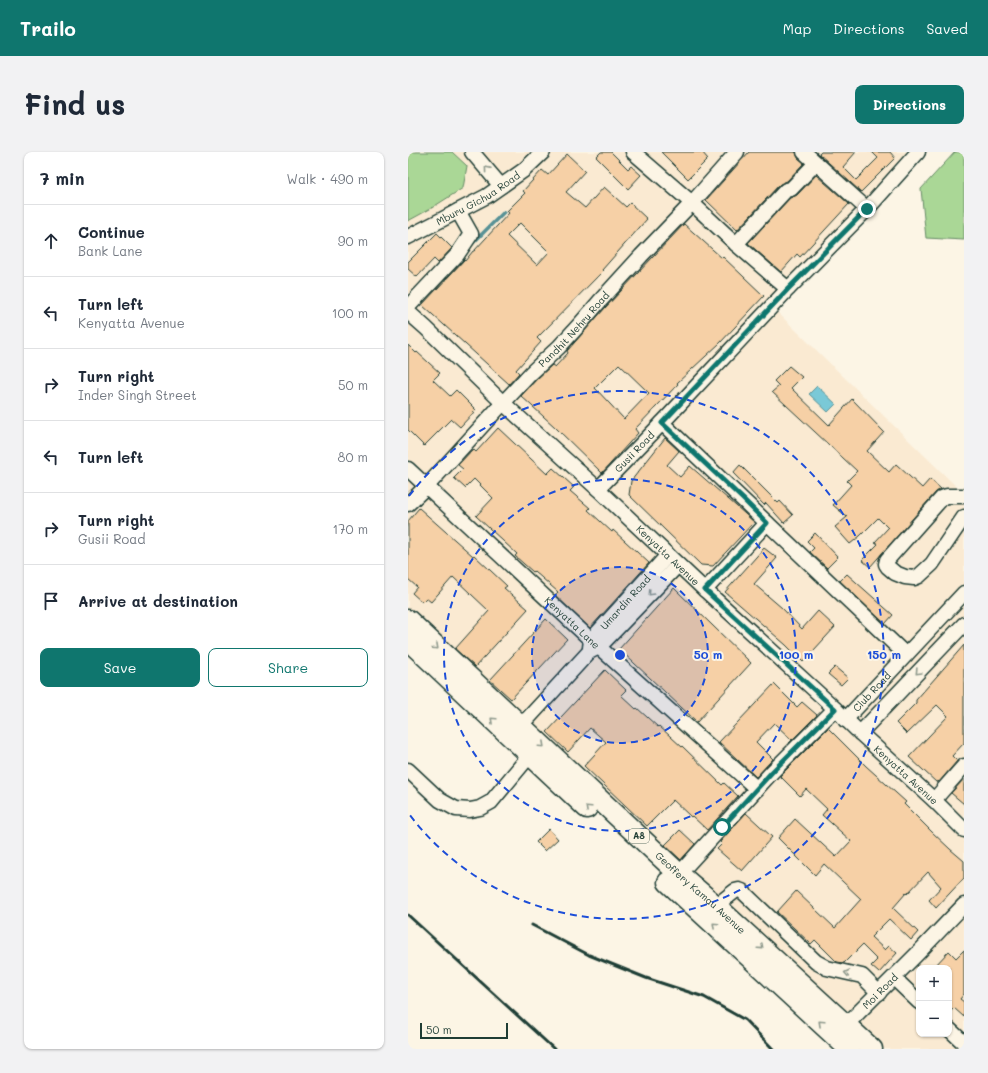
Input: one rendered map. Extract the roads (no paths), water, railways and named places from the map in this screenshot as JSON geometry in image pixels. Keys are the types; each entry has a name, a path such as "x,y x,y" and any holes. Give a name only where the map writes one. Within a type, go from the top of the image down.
{"highway":[{"name":"Geoffery Kamau Avenue","path":"408,620 678,874 716,906 872,1049"},
{"name":"Geoffery Kamau Avenue","path":"408,640 530,755 849,1049"}],"street":[{"path":"472,152 501,186"},
{"name":"Mburu Gichua Road","path":"408,237 487,196 524,170 543,152"},
{"path":"634,152 788,289"},
{"name":"Pandhit Nehru Road","path":"408,504 427,486 503,402 559,347 630,267 692,203 737,152"},
{"path":"804,152 867,209"},
{"name":"Gusii Road","path":"598,489 788,289 867,209 918,152"},
{"path":"736,244 786,190 791,189 816,162"},
{"path":"408,307 457,255 472,234 458,210"},
{"name":"Kenyatta Avenue","path":"408,312 678,565 835,709 845,720 934,800 964,830"},
{"path":"662,423 906,655"},
{"name":"Kenyatta Lane","path":"408,469 593,646 757,789"},
{"path":"964,496 947,496 942,498 887,560 886,564 895,573 914,578 919,576 932,564 964,516"},
{"path":"705,590 767,523"},
{"name":"Umardin Road","path":"521,726 593,646 668,555"},
{"name":"Umardin Road","path":"593,646 678,565"},
{"name":"Club Road","path":"845,720 964,594"},
{"path":"939,620 959,629"},
{"name":"Club Road","path":"860,733 959,629"},
{"path":"923,637 939,650"},
{"path":"867,696 882,709"},
{"path":"678,874 772,772 835,709"},
{"path":"408,770 440,800 456,809 470,810 480,808 491,802 530,755"},
{"path":"934,800 964,766"},
{"path":"716,906 735,891 742,891 816,962 827,968 862,976 879,993"},
{"name":"Moi Road","path":"846,1025 964,906"},
{"path":"894,978 918,1001"},
{"path":"952,1032 964,1043"}],"water":[{"path":"817,386 836,404 828,412 809,394"}],"waterway":[{"path":"472,244 504,212"}],"railway":[{"path":"408,915 554,1049"},
{"path":"532,925 589,955 646,978 704,997 745,1020 773,1049"}]}
